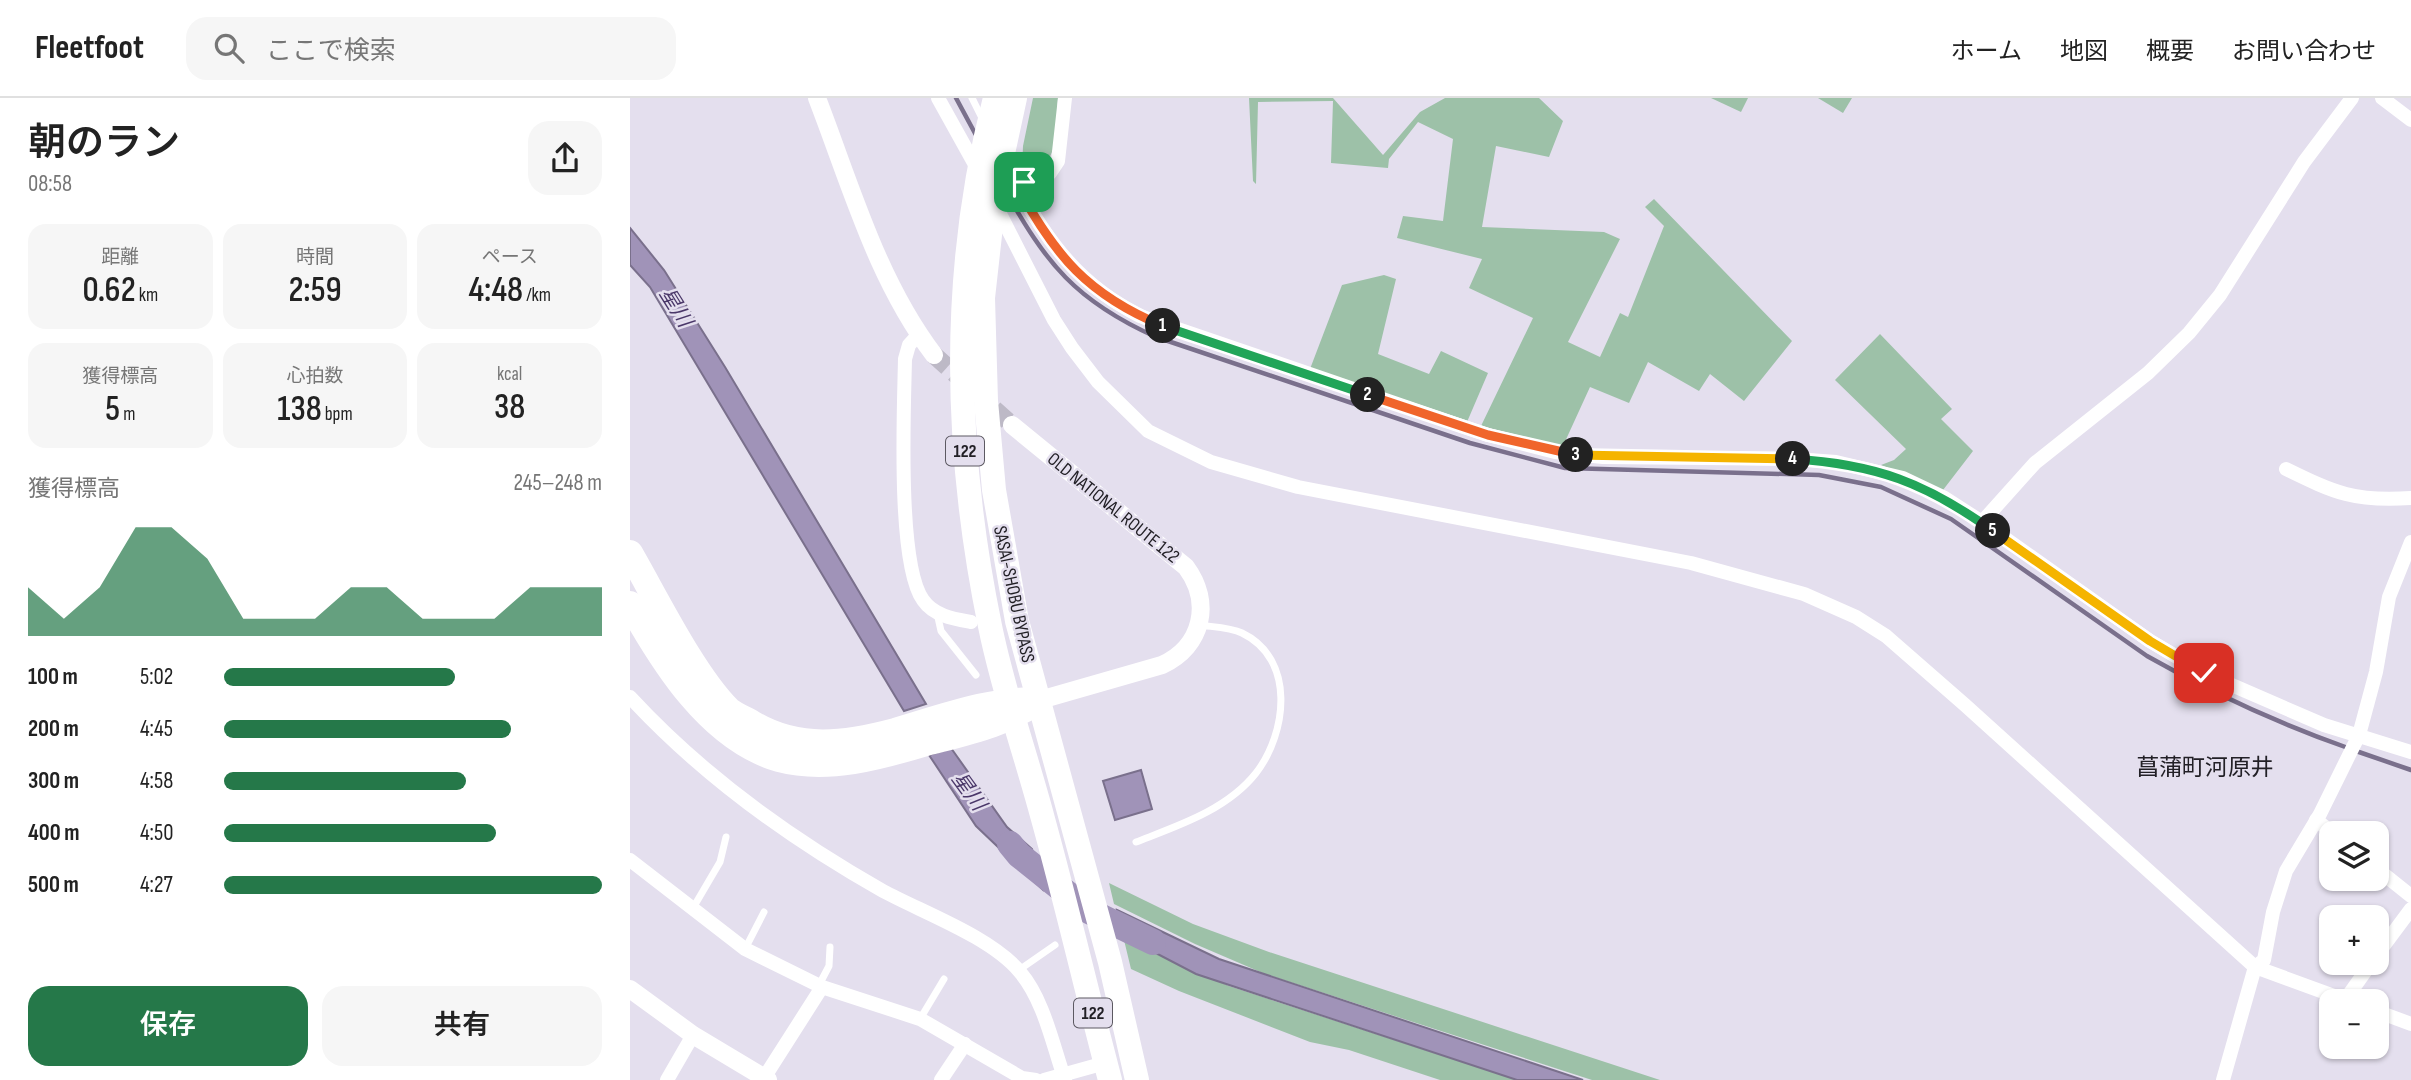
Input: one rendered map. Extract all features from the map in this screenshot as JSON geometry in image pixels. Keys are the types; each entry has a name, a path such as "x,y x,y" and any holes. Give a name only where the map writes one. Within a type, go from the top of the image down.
{"highway":[{"name":"SASAI-SHOBU BYPASS","path":"1015,98 989,230 983,327 994,490 1017,621 1040,700 1034,720 1072,845 1085,952 1108,1071"},
{"name":"SASAI-SHOBU BYPASS","path":"986,103 966,254 960,344 965,451 974,542 990,628 1042,815 1085,952 1138,1080"},
{"path":"630,553 695,664 730,710 769,733 809,743 891,743 1040,700"},
{"path":"630,604 672,669 708,714 735,737 758,751 780,759 823,763 865,760 891,743"},
{"path":"1085,952 1125,1080"}],"street":[{"path":"817,98 882,267 919,334 934,355"},
{"path":"938,98 1054,320 1098,382 1148,431 1211,462 1298,487 1691,563 1804,594 1856,617 1886,636 1955,696 2255,967 2319,990"},
{"path":"1065,98 1058,161 1050,173 1017,186 1051,244 1089,285 1140,316 1191,336 1240,349 1488,435 1555,452 1603,457 1795,459 1836,462 1903,478 1943,497 1982,522 2150,641 2204,673 2324,724 2411,752"},
{"path":"1982,522 2035,463 2148,373 2189,334 2220,295 2304,162 2352,98"},
{"path":"2382,98 2411,120"},
{"path":"919,334 909,345 905,359 908,546 923,600 937,613 971,622"},
{"name":"OLD NATIONAL ROUTE 122","path":"1012,425 1186,567 1197,581 1201,596 1203,612 1199,625"},
{"path":"2286,469 2337,494 2382,500 2411,498"},
{"path":"2223,1080 2255,967 2264,960 2273,912 2286,871 2316,820 2359,735 2376,672 2389,597 2411,542"},
{"path":"1040,700 1178,658 1191,643 1199,625"},
{"path":"630,697 733,791 808,846 884,891 969,935 1019,970 1028,982 1065,1078"},
{"path":"630,860 745,949 820,986 920,1019 1022,1078 1036,1080"},
{"path":"2389,878 2411,896"},
{"path":"2389,939 2411,909"},
{"path":"630,989 694,1035 766,1079 820,986"},
{"path":"2389,1016 2411,1024"},
{"path":"667,1080 694,1035"},
{"path":"941,1080 965,1044"},
{"path":"1044,1080 1108,1071"}],"lane":[{"path":"986,103 1017,186"},
{"path":"937,613 941,631 976,676"},
{"path":"1136,842 1182,825 1225,802 1256,773 1272,741 1280,715 1283,694 1268,654 1240,632 1199,625"},
{"path":"693,908 720,862 726,837"},
{"path":"745,949 764,912"},
{"path":"820,986 828,966 830,947"},
{"path":"1019,970 1085,952"},
{"path":"920,1019 944,979"}],"green space":[{"path":"1033,98 1058,98 1056,133 1046,163 1038,170 1026,174 1022,171 1023,146"},
{"path":"1249,98 1333,98 1383,155 1420,112 1445,98 1539,98 1563,121 1549,157 1496,146 1482,227 1604,232 1620,239 1568,342 1600,357 1620,313 1628,317 1664,226 1645,207 1654,199 1792,341 1744,401 1710,374 1699,391 1648,362 1629,403 1590,387 1563,446 1481,426 1533,318 1469,288 1482,259 1397,238 1403,216 1443,221 1453,139 1418,122 1389,159 1388,168 1331,163 1333,101 1258,102 1256,184 1253,181"},
{"path":"1711,98 1748,98 1741,112"},
{"path":"1818,98 1852,98 1843,113"},
{"path":"1384,275 1396,279 1378,354 1429,374 1441,351 1488,373 1467,422 1310,369 1342,285"},
{"path":"1880,334 1952,409 1941,419 1973,451 1943,490 1881,465 1894,460 1906,449 1835,380"},
{"path":"1109,883 1193,924 1269,952 1660,1080 1592,1080 1265,974 1195,944 1114,904"},
{"path":"1124,940 1229,986 1517,1080 1440,1080 1349,1050 1310,1042 1179,991 1131,969"}],"water":[{"path":"630,228 664,270 725,367 926,704 904,711 650,287 630,265"},
{"path":"951,748 1007,827 1032,849 1042,889 976,826 929,755"},
{"path":"1141,770 1152,809 1115,820 1103,781"},
{"path":"1117,910 1219,959 1583,1080 1517,1080 1196,974 1123,936"}],"waterway":[{"path":"956,98 977,137"},
{"path":"1004,188 1034,238 1066,278 1104,309 1156,337 1470,443 1565,468 1819,475 1881,487 1951,519 2147,656 2245,707 2348,748"},
{"path":"2356,751 2411,770"},
{"name":"星川","path":"1010,844 1019,855 1089,911 1153,942"}],"tunnel":[{"path":"934,355 1012,425"}],"district":[{"name":"菖蒲町河原井","path":"2205,767"}],"route":[{"path":"1024,182 1017,186 1062,259 1089,285 1121,307 1166,327 1240,349 1488,435 1555,452 1603,457 1795,459 1836,462 1903,478 1943,497 1982,522 2150,641 2204,673"}]}
